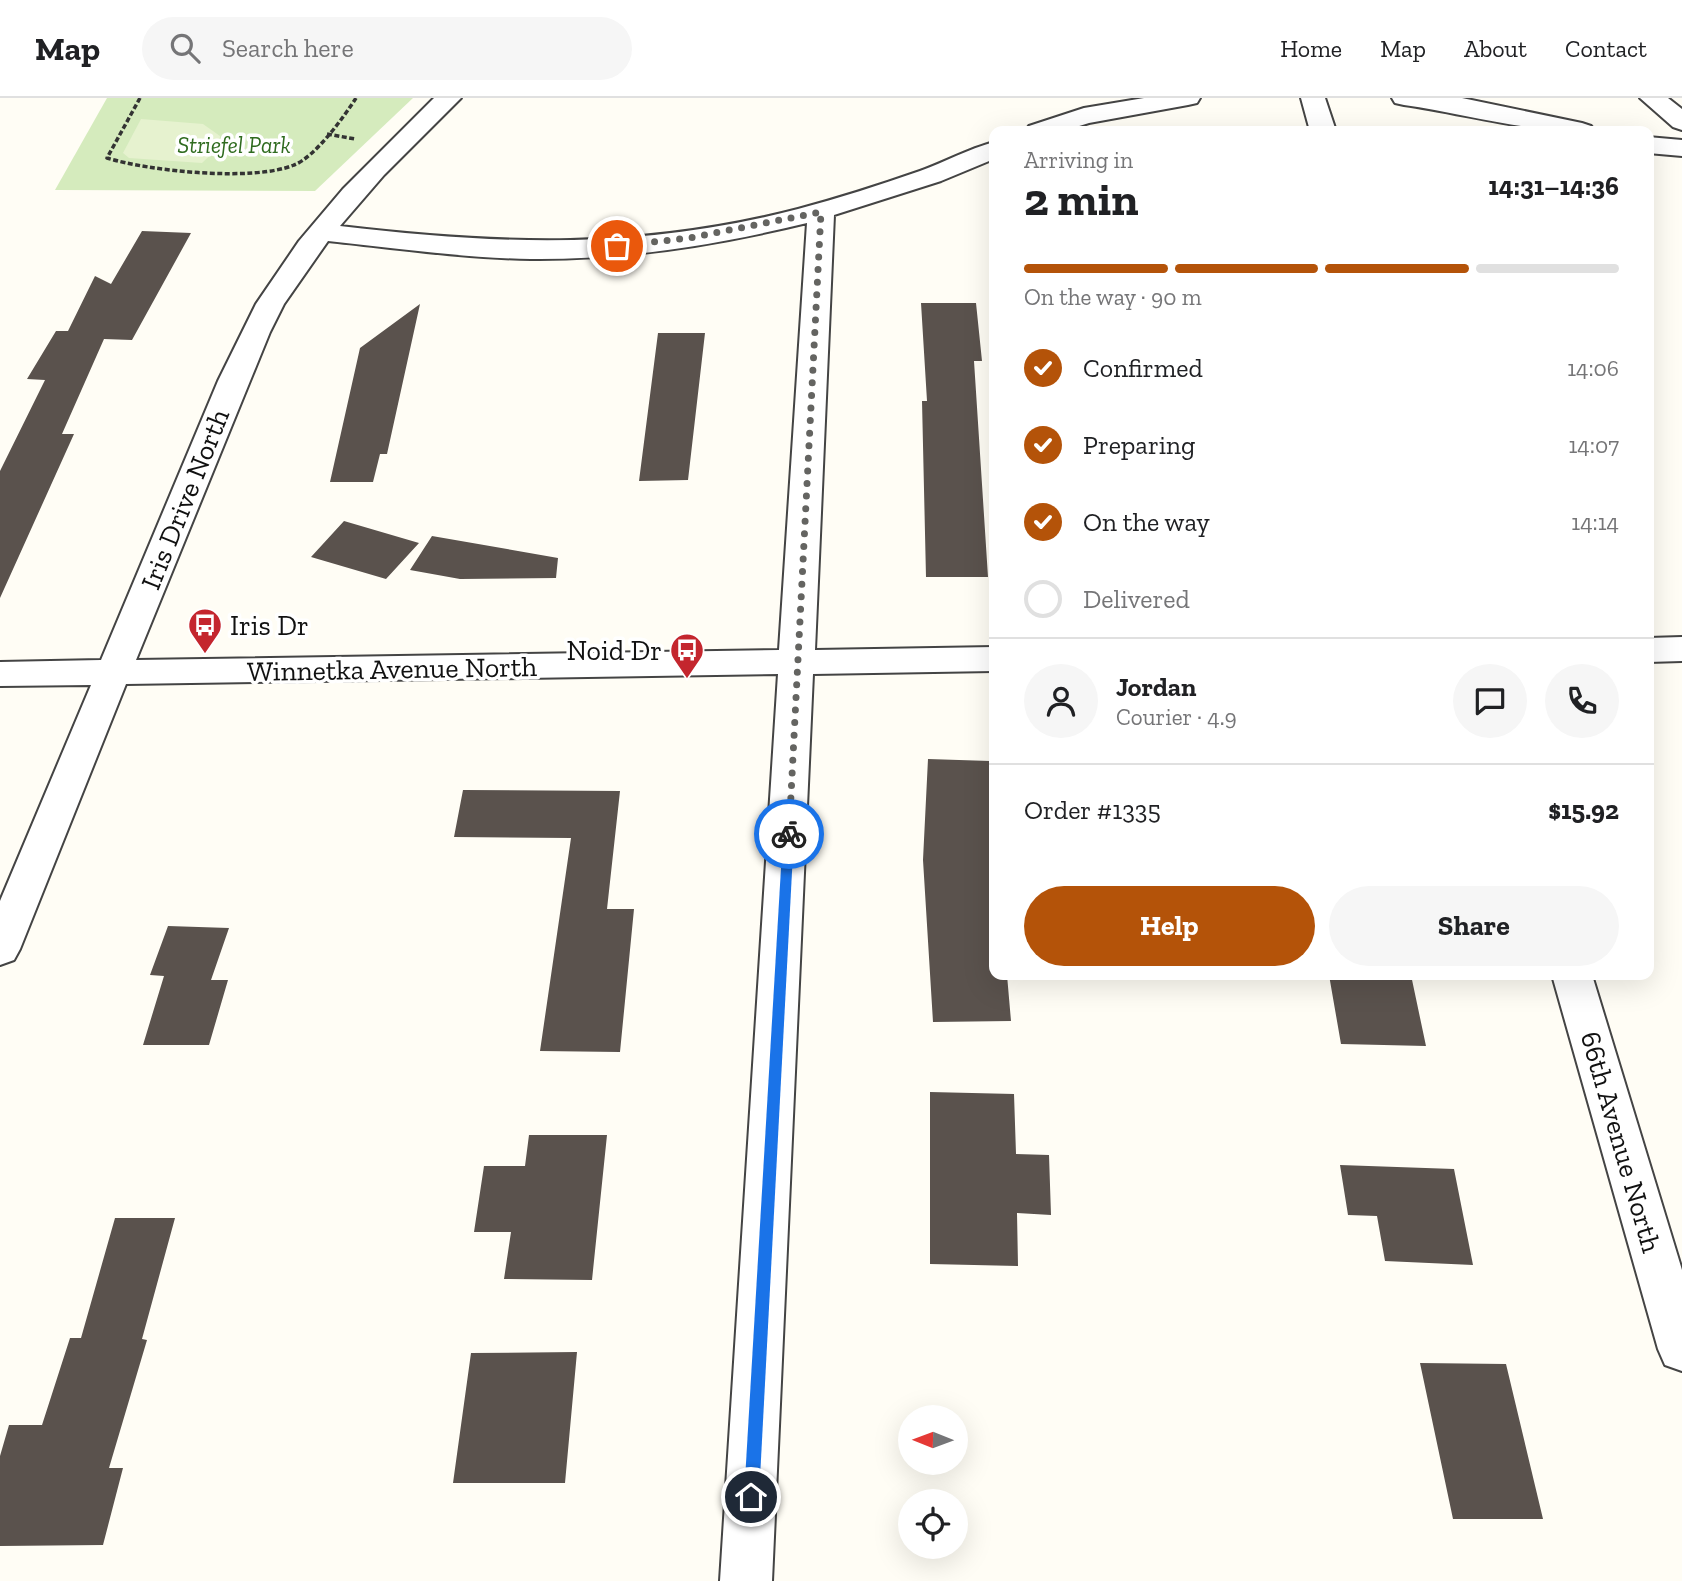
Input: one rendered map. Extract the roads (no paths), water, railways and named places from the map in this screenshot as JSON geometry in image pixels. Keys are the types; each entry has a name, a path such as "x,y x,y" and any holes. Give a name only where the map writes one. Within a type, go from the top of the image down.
{"street":[{"name":"Iris Drive North","path":"0,949 238,370 269,305 322,232 394,145 449,98"},
{"path":"1053,126 1084,116 1188,98"},
{"path":"1313,98 1321,126"},
{"path":"1404,98 1459,105 1558,126"},
{"path":"1652,98 1682,122"},
{"path":"1654,146 1682,148"},
{"path":"322,232 466,248 556,249 689,238 821,212 914,183 989,152"},
{"path":"746,1581 799,662 821,212"},
{"path":"1654,650 1682,649"},
{"name":"Winnetka Avenue North","path":"0,674 989,659"},
{"name":"66th Avenue North","path":"1573,980 1682,1349"}],"place":[{"name":"Iris Dr","path":"205,655"},
{"name":"Noid Dr","path":"687,680"}],"park label":[{"name":"Striefel Park","path":"234,145"}]}
